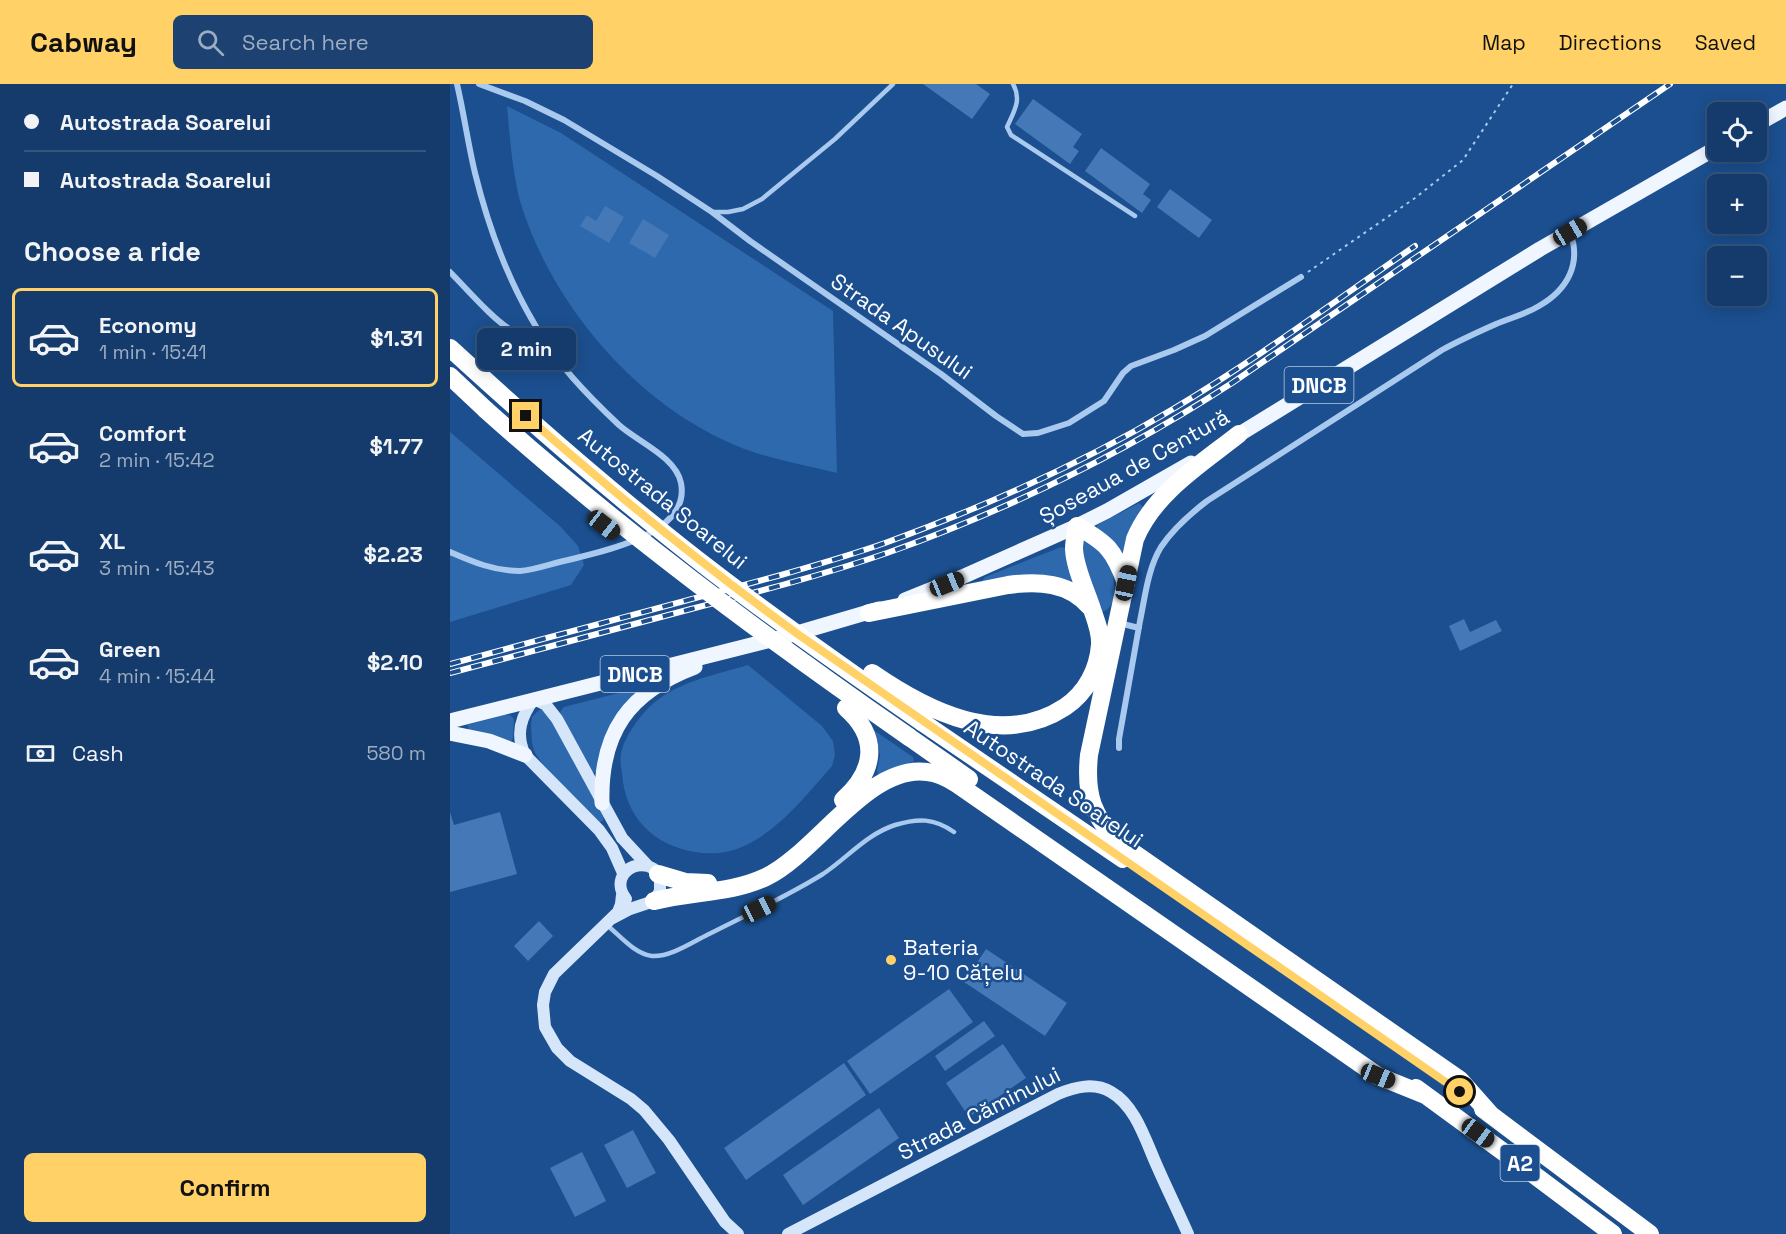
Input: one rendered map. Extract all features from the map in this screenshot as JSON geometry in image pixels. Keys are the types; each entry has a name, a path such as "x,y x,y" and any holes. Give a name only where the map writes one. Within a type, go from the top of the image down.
{"highway":[{"path":"450,333 557,429 676,528 777,604 909,698 929,717 958,718 1005,725 1029,723 1062,709 1088,686 1095,668 1100,636 1099,626 1074,551 1077,526 1099,538 1107,546 1115,556 1126,583"},
{"name":"Autostrada Soarelui","path":"450,348 588,471 693,556 799,635 929,717 1152,878 1491,1115 1650,1234"},
{"name":"Autostrada Soarelui","path":"450,376 486,410 620,524 780,647 1425,1095 1613,1234"},
{"path":"486,410 515,448 604,525 846,708 858,719 868,737 870,755 864,773 851,792 776,860 760,869 724,881 686,882 653,870"},
{"path":"1239,434 1165,494 1142,524 1136,539 1092,740 1087,774 1089,795 1097,817 1122,845 1460,1080 1491,1115"},
{"path":"869,613 1026,582 1046,583 1061,587 1084,599 1092,608"},
{"path":"649,903 677,895 729,890 767,876 789,862 879,785 905,773 916,771 937,774 966,790 1378,1076 1425,1095"}],"main road":[{"path":"1767,119 1786,108"},
{"name":"Șoseaua de Centură","path":"450,722 869,613 952,582 1077,526 1154,485 1398,335 1707,153"},
{"path":"602,803 602,783 607,752 616,729 629,711 662,681 705,664 736,648"},
{"path":"450,734 489,741 525,755"}],"street":[{"path":"450,552 481,566 522,571 589,555 654,532 676,512 682,493 681,481 675,468 620,426 572,377 541,337 507,268 487,213 474,166 457,84"},
{"name":"Strada Apusului","path":"479,84 525,100 564,120 657,176 712,212 750,242 941,374 1023,434 1038,433 1069,423 1104,401 1131,366 1205,336 1301,277"},
{"path":"1119,748 1139,628 1154,562 1162,546 1187,517 1229,486 1442,350 1467,336 1550,300 1566,282 1575,258 1575,245 1570,232"},
{"path":"450,272 511,330 526,336 541,337"},
{"path":"1117,622 1139,628"},
{"path":"608,921 658,897 661,885 653,870 622,838 551,710 534,699 520,727 521,743 525,755 599,830 612,848 623,873"},
{"path":"653,870 637,864 623,873 621,904 618,912 563,963 548,983 543,1005 545,1027 557,1048 570,1061 631,1099 644,1110 669,1140 725,1222 738,1234"},
{"path":"622,895 632,904 649,903"},
{"name":"Strada Căminului","path":"788,1234 1058,1094 1086,1086 1095,1086 1113,1093 1128,1108 1188,1234"}],"lane":[{"path":"712,212 743,209 762,199 835,139 893,84"},
{"path":"1013,84 1018,101 1007,127 1011,135 1135,216"},
{"path":"608,921 635,950 650,956 663,956 801,887 825,873 878,832 894,825 930,820 942,823 954,832"}],"path":[{"path":"1301,277 1415,198 1463,160 1513,84"}],"shaded area":[{"path":"507,106 561,133 833,311 837,473 754,452 728,442 693,423 659,400 599,343 574,310 552,275 534,238 517,189"},
{"path":"450,432 561,527 578,546 584,565 571,585 450,622"},
{"path":"1139,503 1144,508 1123,555 1097,531 1097,525"},
{"path":"1086,539 1107,559 1114,581 1114,598 1111,605 1107,610 1100,612 1079,559 1082,541"},
{"path":"1061,547 1065,548 1077,578 1073,584 982,581 985,577"},
{"path":"748,665 822,726 833,741 835,755 832,766 781,821 744,846 726,852 708,853 695,852 666,843 644,826 635,815 629,802 624,788 621,761 626,739 647,709 669,692 702,678"},
{"path":"646,686 615,721 602,745 599,769 594,773 589,770 560,712 564,707"},
{"path":"544,709 604,816 603,821 598,823 535,753 532,743 532,717 539,710"},
{"path":"510,715 514,719 513,738 510,743 469,730 467,725"},
{"path":"875,731 913,757 914,761 879,777 877,771 880,755"}],"building":[{"path":"923,84 976,84 990,94 972,119"},
{"path":"1033,99 1082,134 1073,147 1079,151 1070,164 1015,124"},
{"path":"1101,148 1150,184 1143,194 1151,200 1142,213 1085,171"},
{"path":"1170,189 1212,220 1199,238 1157,207"},
{"path":"605,206 624,217 609,243 580,226 587,215 596,221"},
{"path":"643,219 669,235 655,258 629,243"},
{"path":"1464,619 1470,632 1496,620 1502,631 1460,651 1449,626"},
{"path":"450,812 454,825 500,812 517,874 450,892"},
{"path":"539,921 553,936 528,961 514,946"},
{"path":"986,949 1067,1003 1045,1036 964,982"},
{"path":"949,989 973,1022 870,1094 847,1061"},
{"path":"984,1021 995,1036 945,1071 935,1056"},
{"path":"1003,1044 1026,1078 969,1117 946,1083"},
{"path":"844,1063 866,1095 746,1180 724,1148"},
{"path":"879,1108 899,1138 803,1205 783,1175"},
{"path":"633,1130 656,1173 627,1188 604,1145"},
{"path":"582,1152 606,1201 575,1217 550,1168"}],"railway":[{"path":"450,673 814,576 887,553 1021,499 1150,433 1232,383 1670,84"},
{"path":"450,664 833,560 885,543 996,499 1104,448 1173,409 1265,350 1415,246"}],"place":[{"name":"Bateria 9-10 Cățelu","path":"891,960"}],"route":[{"path":"526,416 588,471 712,571 833,660 1460,1092"}]}
